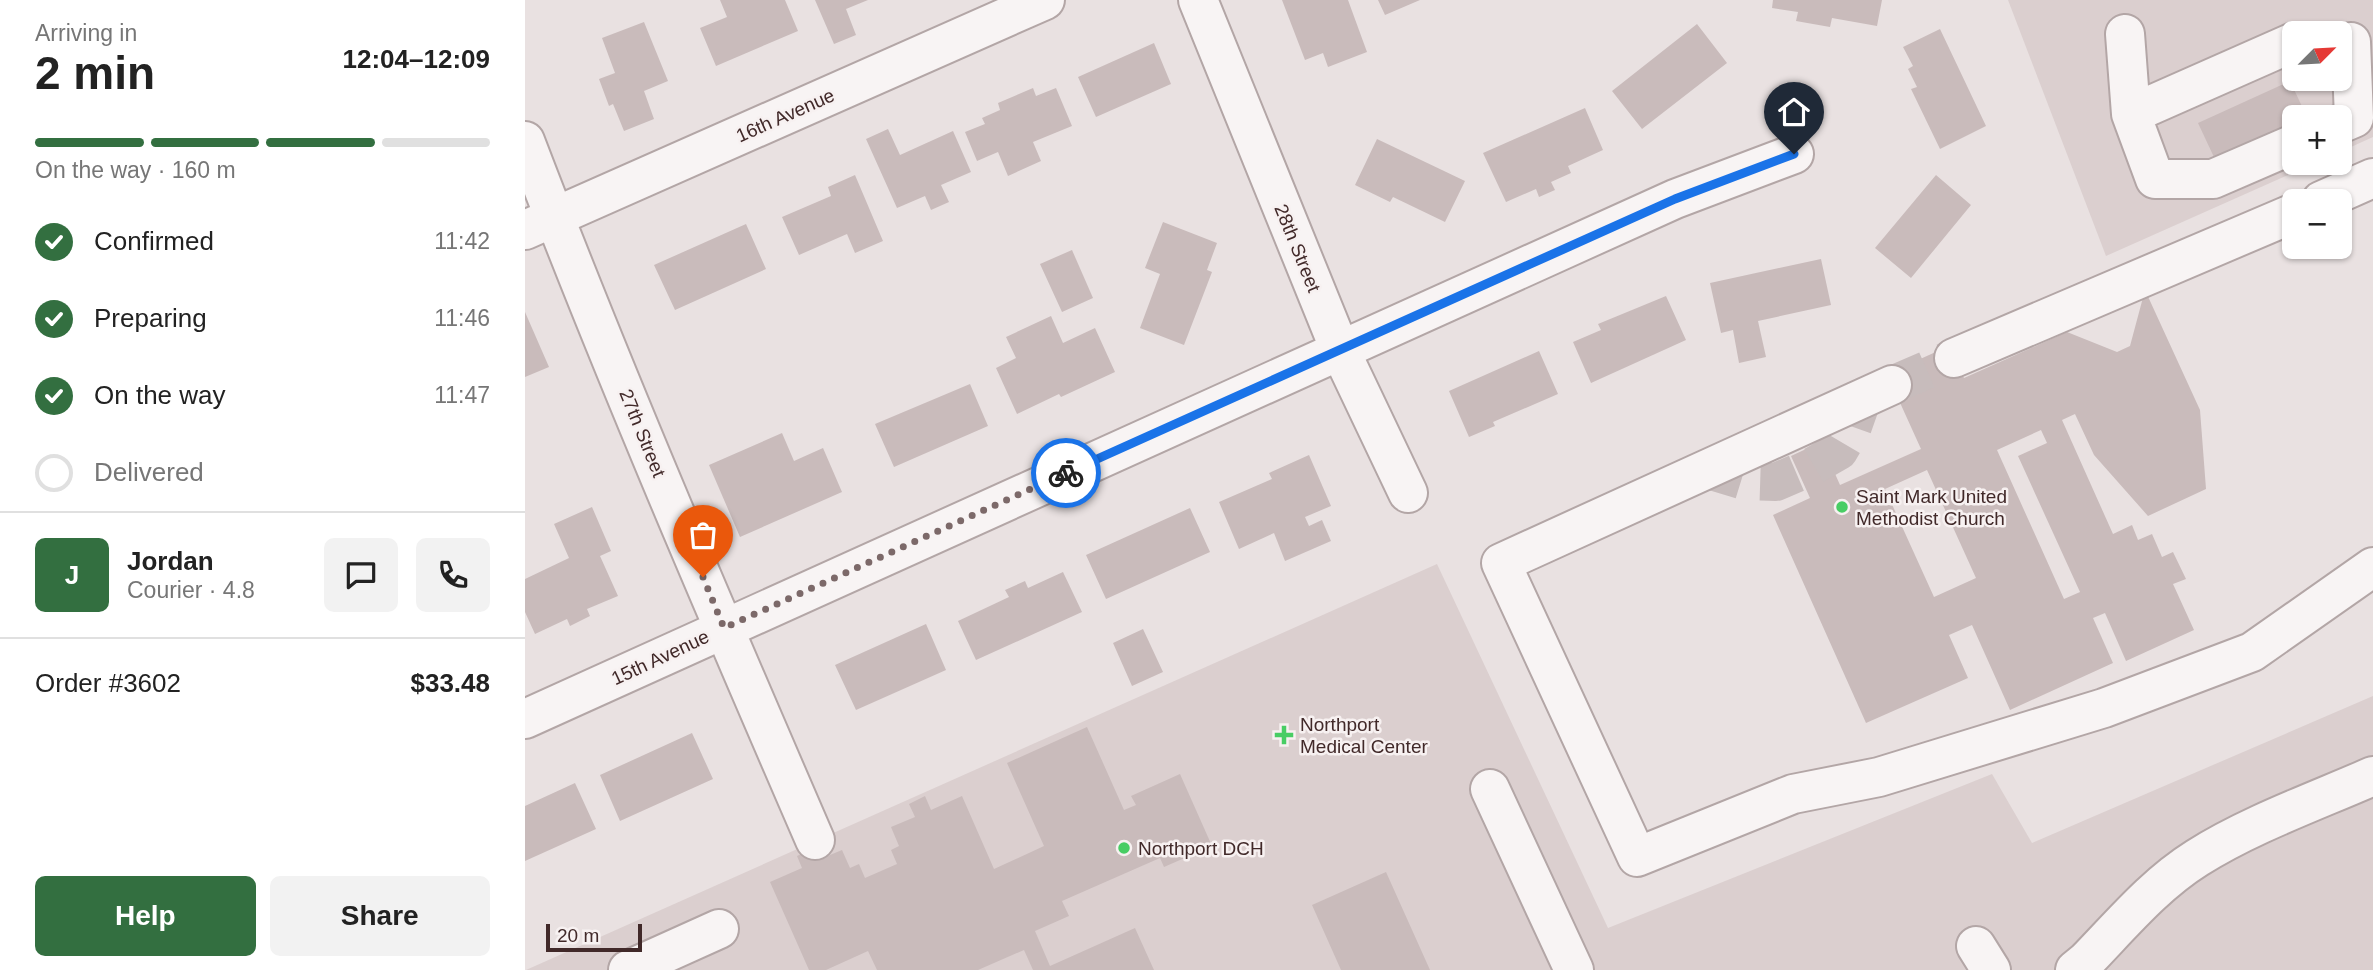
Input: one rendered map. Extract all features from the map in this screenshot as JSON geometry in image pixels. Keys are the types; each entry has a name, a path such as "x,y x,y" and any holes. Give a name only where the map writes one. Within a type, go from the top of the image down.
{"street":[{"name":"16th Avenue","path":"540,223 1045,0"},
{"name":"28th Street","path":"1198,0 1340,350 1408,493"},
{"path":"2125,34 2131,114 2155,179 2213,179 2282,149"},
{"path":"2352,119 2354,39"},
{"path":"2131,114 2282,47"},
{"name":"27th Street","path":"525,141 540,223 724,628 815,840"},
{"name":"15th Avenue","path":"525,719 1675,199 1794,154"},
{"path":"2352,191 2372,183"},
{"path":"1954,358 2282,218"},
{"path":"1892,385 1501,563 1637,857 1793,794 1879,777 2104,708 2252,652 2373,567"},
{"path":"2074,970 2155,890 2197,858 2373,776"},
{"path":"1490,789 1574,970"},
{"path":"628,970 719,929"}],"shaded area":[{"path":"2008,0 2373,0 2373,137 2352,147 2352,105 2282,105 2282,175 2288,175 2106,256"},
{"name":"Northport Medical Center","path":"1437,564 1608,928 1992,774 2032,843 2373,696 2373,970 526,970"}],"building":[{"path":"720,0 785,0 798,31 716,66 700,28 727,17"},
{"path":"815,0 868,0 846,9 856,35 834,44"},
{"path":"1282,0 1348,0 1367,52 1328,67 1323,53 1305,60"},
{"path":"1378,0 1420,0 1385,15"},
{"path":"1773,0 1882,0 1877,26 1832,18 1830,27 1796,21 1798,12 1772,8"},
{"path":"644,22 668,81 644,91 654,119 624,131 613,104 609,106 599,79 615,73 602,38"},
{"path":"1697,24 1727,63 1642,129 1612,91"},
{"path":"1940,29 1986,126 1940,149 1911,89 1917,87 1908,69 1913,66 1903,47"},
{"path":"1154,43 1171,84 1096,117 1078,77"},
{"path":"2282,85 2282,91 2295,91 2301,105 2282,105 2282,142 2220,170 2198,123"},
{"path":"1033,88 1036,96 1056,88 1072,126 1033,142 1041,161 1008,176 998,152 977,161 965,132 985,124 982,118 1000,110 998,103"},
{"path":"1585,108 1603,150 1568,166 1571,173 1551,182 1555,190 1539,197 1536,189 1506,202 1483,153"},
{"path":"888,129 900,155 953,131 971,172 941,185 949,202 931,210 925,196 897,208 866,139"},
{"path":"1377,139 1465,181 1445,222 1393,197 1390,202 1355,185"},
{"path":"855,175 883,241 855,253 847,234 799,255 782,217 831,196 828,187"},
{"path":"1936,175 1971,205 1911,278 1875,248"},
{"path":"1163,222 1217,243 1207,270 1212,272 1184,345 1140,328 1160,274 1145,268"},
{"path":"746,224 766,269 675,310 654,265"},
{"path":"1072,250 1093,298 1062,312 1040,264"},
{"path":"1821,259 1831,305 1758,321 1766,357 1739,363 1733,330 1721,333 1710,283"},
{"name":"Saint Mark United Methodist Church","path":"2145,290 2200,410 2206,489 2148,516 2094,455 2075,414 2062,420 2113,534 2132,525 2138,540 2152,534 2162,557 2173,552 2186,579 2173,584 2194,630 2126,661 2105,613 2093,618 2113,663 2010,710 1972,625 1949,635 1968,678 1866,723 1773,515 1810,498 1791,456 1821,442 1840,485 1921,449 1887,374 1949,346 1964,378 2067,332 2117,352 2130,346","holes":["2041,430 2047,443 2018,456 2080,592 2064,599 1997,450","1927,470 1976,578 1934,597 1885,489"]},
{"path":"1666,296 1686,340 1591,383 1573,342 1601,330 1598,324"},
{"path":"525,312 549,367 525,377"},
{"path":"1051,316 1063,343 1095,328 1115,372 1017,414 996,368 1016,358 1006,337"},
{"path":"1539,351 1558,394 1493,422 1495,426 1469,437 1449,391"},
{"path":"970,384 988,426 894,467 875,424"},
{"path":"782,433 794,461 823,448 842,492 740,537 709,465"},
{"path":"1309,455 1331,506 1305,517 1309,526 1322,520 1331,541 1285,561 1274,533 1239,549 1219,502 1272,479 1269,473"},
{"path":"592,507 611,551 600,556 618,596 587,609 590,616 570,626 567,619 535,634 525,612 525,579 569,558 554,524"},
{"path":"1190,508 1210,552 1106,599 1086,555"},
{"path":"1063,572 1082,612 976,660 958,621 1009,597 1005,590 1025,581 1028,588"},
{"path":"926,624 946,670 856,710 835,665"},
{"path":"1143,629 1163,672 1132,686 1113,643"},
{"name":"Northport DCH","path":"1087,727 1124,810 1136,805 1131,796 1180,774 1212,846 1164,867 1160,858 1062,901 1069,916 1035,931 1050,966 1135,928 1154,970 1033,970 1024,950 978,970 877,970 868,951 826,970 809,970 770,882 802,868 797,856 813,849 818,860 842,850 850,868 859,864 865,878 897,864 891,850 899,846 891,827 915,817 909,804 925,796 931,810 962,796 994,869 1044,846 1007,763"},
{"path":"692,733 713,779 620,821 600,775"},
{"path":"575,783 596,829 525,861 525,806"},
{"path":"1386,872 1430,970 1341,970 1312,905"}],"tunnel":[{"path":"1892,385 1954,358"},
{"path":"1705,469 1744,481 1776,482 1811,467 1839,451 1852,429 1863,398"}],"way so far":[{"path":"703,577 724,628 1066,473"}],"place":[{"name":"Saint Mark United Methodist Church","path":"1842,507"},
{"name":"Northport Medical Center","path":"1284,735"},
{"name":"Northport DCH","path":"1124,848"}],"route":[{"path":"1066,473 1675,199 1794,154"}]}
